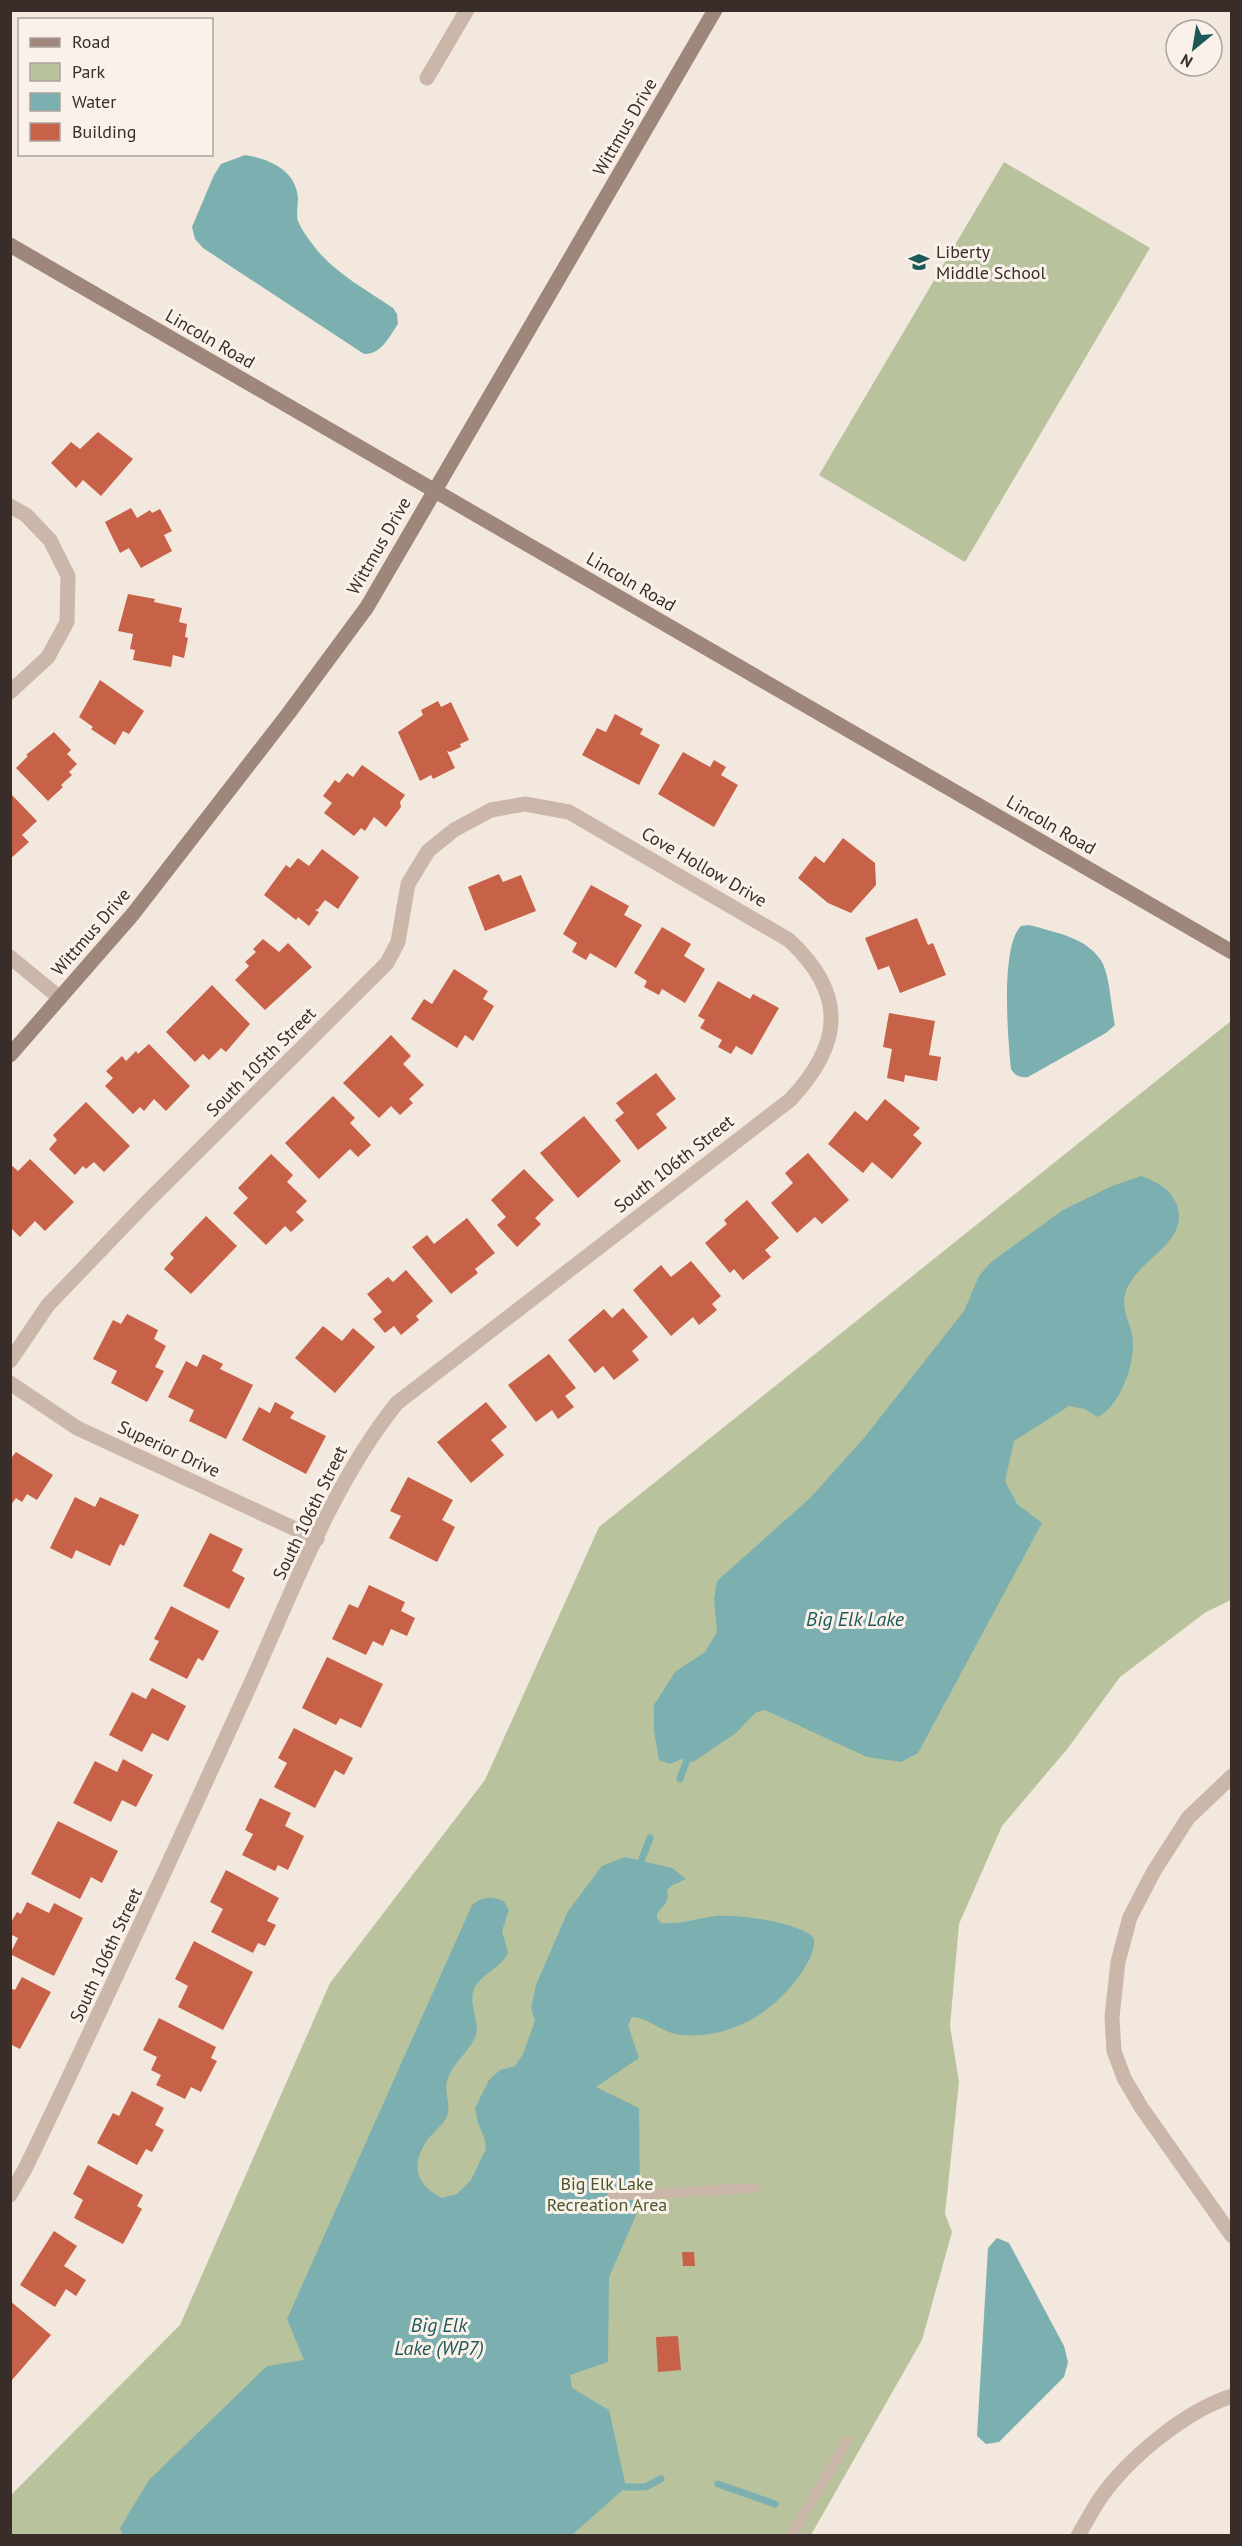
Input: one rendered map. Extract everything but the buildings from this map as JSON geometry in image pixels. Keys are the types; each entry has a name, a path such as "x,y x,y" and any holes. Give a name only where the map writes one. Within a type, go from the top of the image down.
{"street":[{"path":"427,78 467,10"},
{"name":"Wittmus Drive","path":"10,1055 133,914 288,714 367,607 715,10"},
{"name":"Lincoln Road","path":"10,245 1232,952"},
{"path":"10,506 26,515 50,540 68,576 67,622 48,657 10,692"},
{"name":"Cove Hollow Drive","path":"525,804 569,812 789,940 808,957 822,978 830,1004"},
{"name":"South 105th Street","path":"10,1361 48,1305 146,1203 387,963 398,942 408,884 428,851 454,831 491,810 525,804"},
{"path":"10,957 60,998"},
{"name":"South 106th Street","path":"10,2195 25,2169 113,1987 317,1539 356,1460 397,1403 790,1100 808,1081 821,1058 831,1031 830,1004"},
{"name":"Superior Drive","path":"10,1383 77,1428 317,1539"},
{"path":"1232,1776 1188,1818 1154,1871 1131,1917 1118,1962 1112,2017 1114,2051 1124,2078 1141,2107 1232,2236"},
{"path":"1078,2535 1100,2498 1147,2446 1210,2403 1232,2396"}],"lane":[{"path":"612,2196 755,2188"},
{"path":"792,2535 847,2441"}],"green space":[{"path":"1004,162 1150,248 965,562 819,475"},
{"name":"Big Elk Lake Recreation Area","path":"1231,1021 1231,1600 1206,1612 1120,1677 1068,1748 1002,1826 959,1924 950,2026 959,2082 945,2214 952,2232 922,2340 811,2535 11,2536 11,2495 180,2325 330,1983 485,1780 599,1527"}],"water":[{"path":"245,155 263,159 287,173 296,188 298,221 313,245 330,264 393,308 397,314 398,324 384,344 375,352 364,354 203,248 195,239 192,227 214,175 221,164"},
{"path":"1029,925 1070,937 1097,955 1107,977 1115,1025 1106,1033 1028,1077 1023,1077 1016,1075 1011,1069 1007,994 1010,953 1014,937 1021,926"},
{"name":"Big Elk Lake","path":"1141,1176 1157,1183 1170,1193 1176,1203 1179,1218 1176,1231 1168,1243 1135,1276 1127,1288 1124,1307 1132,1333 1133,1352 1124,1385 1112,1405 1097,1417 1085,1409 1069,1406 1014,1441 1005,1481 1017,1504 1042,1523 918,1753 901,1762 867,1757 765,1710 755,1713 736,1733 693,1762 682,1759 670,1764 659,1760 654,1731 654,1705 675,1672 705,1652 717,1632 714,1599 717,1581 810,1498 864,1438 964,1311 979,1276 991,1262 1063,1210 1112,1186"},
{"name":"Big Elk Lake (WP7)","path":"625,1857 672,1868 686,1879 667,1890 667,1900 657,1913 657,1918 661,1923 716,1916 739,1916 782,1923 806,1932 814,1938 809,1960 791,1986 766,2010 735,2027 700,2035 682,2035 632,2017 628,2025 639,2058 596,2087 639,2108 640,2206 609,2277 608,2362 570,2375 572,2388 609,2410 626,2487 572,2535 123,2536 120,2528 149,2480 267,2366 304,2360 287,2319 472,1905 488,1898 504,1901 509,1910 502,1931 508,1953 474,1989 472,2001 477,2024 476,2035 449,2075 446,2089 448,2113 426,2142 418,2160 417,2168 422,2181 433,2193 442,2198 457,2194 471,2180 486,2149 475,2108 489,2080 500,2070 515,2066 523,2054 535,2021 531,2008 536,1985 568,1911 602,1866"},
{"path":"997,2238 1009,2243 1064,2346 1068,2362 1064,2377 999,2442 986,2444 977,2436 988,2248"}],"waterway":[{"path":"680,1779 689,1754"},
{"path":"638,1869 650,1838"},
{"path":"626,2487 645,2487 661,2479"},
{"path":"718,2484 775,2504"}],"place":[{"name":"Liberty Middle School","path":"919,262"}]}
